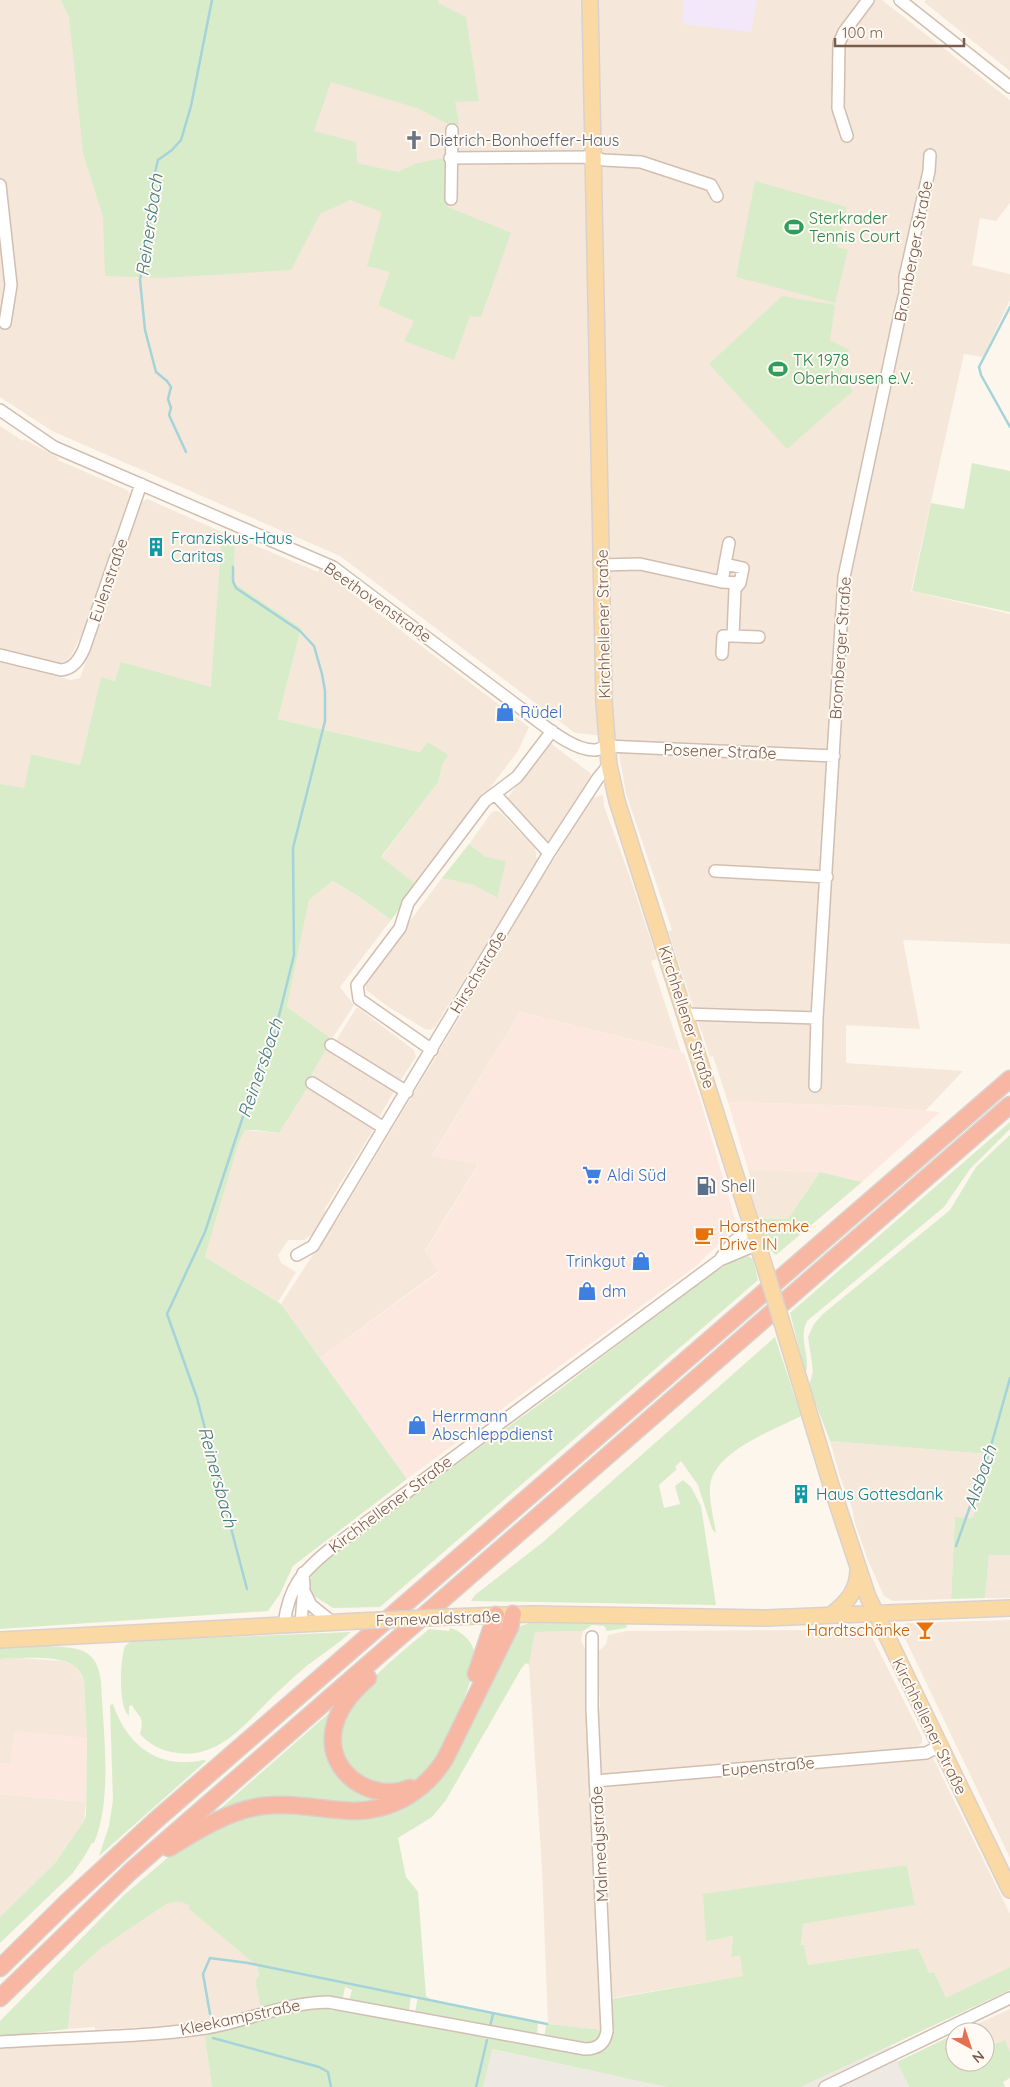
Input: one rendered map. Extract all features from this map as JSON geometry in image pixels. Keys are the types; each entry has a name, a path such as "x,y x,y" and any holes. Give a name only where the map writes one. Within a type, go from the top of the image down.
{"highway":[{"path":"0,1968 67,1902 143,1832 1010,1079"},
{"path":"0,1998 131,1871 1010,1105"},
{"path":"131,1871 202,1829 248,1809 272,1805 287,1805 366,1810 394,1803 413,1793 434,1775 448,1754 510,1627 513,1614"},
{"path":"420,1619 416,1635 357,1688 335,1723 333,1739 336,1757 349,1776 368,1789 388,1793 409,1789 423,1779 436,1764 465,1703 496,1615"}],"main road":[{"name":"Kirchhellener Straße","path":"590,0 601,565 606,746 609,765 617,801 753,1227 858,1570 876,1613 1010,1890"},
{"path":"831,1615 844,1605 854,1593 858,1582 858,1570"},
{"name":"Fernewaldstraße","path":"0,1640 301,1623 513,1614 723,1618 1010,1608"}],"street":[{"path":"847,136 838,108 839,44 844,32 868,0"},
{"path":"900,0 1010,87"},
{"path":"452,130 450,158 452,199"},
{"name":"Bromberger Straße","path":"815,1086 817,1018 844,577 900,314 905,277 929,171 930,155"},
{"path":"450,158 593,157 604,160 641,162 711,185 717,196"},
{"path":"0,185 11,285 5,323"},
{"name":"Beethovenstraße","path":"0,410 54,447 332,567 552,731 587,748 595,750 606,746"},
{"name":"Eulenstraße","path":"0,656 67,670 78,661 84,649 141,484"},
{"path":"722,582 729,543"},
{"path":"601,565 640,564 722,582 740,583"},
{"path":"725,564 743,568 740,583 735,589 733,636"},
{"path":"722,654 722,636 759,637"},
{"path":"432,1050 359,999 357,986 400,928 408,904 485,802 517,777 552,731"},
{"name":"Posener Straße","path":"606,746 834,756"},
{"name":"Hirschstraße","path":"297,1255 313,1246 549,853 598,778 609,765"},
{"path":"495,794 549,853"},
{"path":"715,871 827,877"},
{"path":"686,1014 817,1018"},
{"path":"331,1045 406,1092"},
{"path":"312,1083 384,1128"},
{"name":"Kirchhellener Straße","path":"720,1260 733,1242 753,1227"},
{"name":"Kirchhellener Straße","path":"284,1624 289,1596 294,1585 303,1573 328,1550 720,1260 758,1244"},
{"path":"301,1623 304,1592 303,1573"},
{"path":"304,1592 311,1605 332,1622"},
{"name":"Malmedystraße","path":"592,1637 595,1781 604,1936 607,2031 603,2042 596,2048"},
{"name":"Eupenstraße","path":"595,1781 926,1753 940,1746"},
{"path":"825,2087 1010,1998"},
{"name":"Kleekampstraße","path":"0,2042 184,2030 227,2023 289,2006 328,2002 567,2046 585,2049 596,2048"}],"shaded area":[{"path":"0,0 882,0 1010,100 1010,203 996,221 980,218 972,265 1010,274 1010,300 983,357 964,354 911,591 1010,614 1010,944 903,940 920,1029 846,1025 846,1063 963,1071 925,1111 864,1106 728,1102 713,1056 710,1057 668,931 672,930 626,794 616,737 575,733 340,556 52,431 0,397"},
{"path":"683,0 757,0 751,32 682,24"},
{"path":"926,0 1010,0 1010,71 924,2"},
{"path":"0,426 23,441 24,439 59,458 58,460 127,490 130,494 83,632 71,656 62,666 15,655 16,652 0,648"},
{"path":"147,499 222,532 212,687 115,681 101,677 80,765 31,754 24,789 0,784 0,662 71,680 80,678 142,502"},
{"path":"235,537 318,572 319,569 333,577 347,587 346,589 529,727 518,751 417,885 381,858 439,781 442,765 421,752 278,719 301,628 234,583"},
{"path":"549,742 590,773 591,776 548,842 509,801 508,797"},
{"path":"603,795 604,806 657,959 651,961 681,1052 520,1012 432,1156 479,1163 425,1251 439,1271 320,1358 281,1304 334,1222 336,1222 470,1000 467,999 592,798"},
{"path":"492,812 500,812 535,848 537,860 435,1027 430,1030 425,1029 387,1006 366,990 365,981 442,878 475,885 496,898 486,857 469,844"},
{"path":"331,881 358,896 391,920 340,987 354,1005 332,1039 287,1007 309,900"},
{"path":"357,1007 414,1050 416,1057 400,1081 398,1082 338,1046 337,1039"},
{"path":"520,1012 684,1053 701,1102 737,1226 696,1266 407,1479 320,1358 439,1272 425,1252 479,1164 432,1157"},
{"path":"328,1045 395,1090 378,1118 309,1079"},
{"path":"310,1084 376,1125 324,1210 327,1211 314,1233 304,1240 288,1240 278,1255 281,1263 296,1272 278,1302 205,1257 238,1145 245,1130 279,1133"},
{"path":"728,1102 864,1106 940,1112 862,1182 820,1172 748,1169"},
{"path":"748,1169 820,1172 788,1219 758,1218 751,1194 754,1191"},
{"path":"830,1441 988,1454 973,1518 955,1517 951,1599 893,1601 884,1596 867,1558"},
{"path":"989,1555 1010,1555 1010,1598 985,1598"},
{"path":"1010,1620 1010,1858 901,1630 906,1623"},
{"path":"841,1625 862,1626 871,1635 922,1737 922,1743 917,1747 913,1749 604,1775 600,1772 597,1708 600,1707 597,1653 606,1644 608,1635 627,1631 836,1630"},
{"path":"583,1631 581,1640 586,1650 604,2030 548,2024 542,1869 529,1665 535,1632"},
{"path":"20,1658 63,1661 74,1665 84,1681 87,1738 14,1732 11,1764 0,1763 0,1659"},
{"path":"14,1731 87,1738 86,1802 0,1794 0,1763 11,1764"},
{"path":"932,1756 1010,1914 1010,1967 946,1999 934,1972 929,1973 917,1948 808,1965 804,1945 801,1946 803,1924 915,1905 907,1865 808,1880 706,1940 733,1936 731,1957 740,1956 744,1976 612,1998 602,1786 605,1784"},
{"path":"0,1794 86,1802 84,1821 55,1863 0,1917"},
{"path":"181,1902 190,1905 190,1909 257,1966 259,1975 255,1981 260,2005 265,2008 186,2025 95,2030 95,2027 68,2029 74,1973 101,1948 168,1903"},
{"path":"1010,2009 1010,2052 1004,2040 995,2044 995,2022 982,2022"},
{"path":"204,2032 212,2087 0,2087 0,2045"},
{"path":"890,2046 909,2087 801,2087"},
{"path":"491,2049 666,2087 483,2087"}],"green space":[{"path":"61,0 438,0 438,3 466,17 479,101 455,102 459,124 450,125 417,108 331,82 314,131 356,142 357,163 398,172 417,163 446,158 448,207 511,233 481,317 470,316 454,360 404,341 414,321 378,305 390,272 367,266 382,212 350,200 320,214 291,270 162,278 105,276 103,217 83,153 69,17"},
{"name":"Sterkrader Tennis Court","path":"755,181 847,207 837,247 848,250 835,303 736,277"},
{"name":"TK 1978 Oberhausen e.V.","path":"782,296 835,305 830,340 849,350 840,375 853,391 787,449 709,364"},
{"path":"972,463 1010,471 1010,612 912,591 931,503 964,509"},
{"path":"222,532 235,537 234,583 301,628 278,719 420,752 428,742 448,755 442,765 439,781 381,857 417,885 391,920 358,896 332,881 309,900 287,1007 332,1039 309,1079 310,1084 279,1133 245,1130 238,1145 205,1257 281,1304 407,1479 293,1566 280,1594 268,1611 0,1629 0,784 24,788 31,754 80,765 101,677 115,681 121,662 211,687"},
{"path":"469,844 486,857 506,861 497,898 474,885 442,878"},
{"path":"1010,1122 1010,1129 970,1169 944,1207 807,1321 804,1333 807,1363 805,1371 790,1313"},
{"path":"1010,1135 1010,1555 989,1555 985,1598 951,1599 955,1517 973,1518 988,1454 830,1441 809,1386 813,1371 808,1337 814,1324 823,1314 950,1210 976,1167"},
{"path":"820,1172 862,1182 776,1255 767,1243 758,1218 788,1219"},
{"path":"748,1256 753,1259 758,1280 380,1607 333,1608 311,1594 310,1583 312,1574 326,1559 559,1390 708,1276 729,1263"},
{"path":"775,1337 801,1416 746,1444 721,1463 713,1474 710,1493 716,1533 712,1529 698,1485 681,1461 675,1467 677,1469 659,1485 664,1508 680,1504 675,1486 683,1480 691,1487 701,1506 716,1605 471,1601 475,1595 543,1542"},
{"path":"532,1622 625,1623 627,1626 626,1628 607,1631 604,1626 592,1625 583,1631 535,1632 529,1665 526,1663 521,1669 446,1800 432,1817 398,1838 406,1877 418,1892 426,1996 430,1999 538,2022 537,2037 415,2013 418,1996 411,1995 409,2011 349,2001 352,1990 345,1987 343,1997 338,1999 265,2008 260,2005 255,1981 259,1975 257,1966 189,1909 189,1905 181,1902 168,1903 101,1948 74,1973 68,2029 0,2037 0,2021 123,1896 172,1854 218,1826 269,1812 418,1797 514,1633 518,1627"},
{"path":"450,1628 459,1632 471,1643 475,1653 474,1668 459,1712 433,1763 417,1780 396,1787 379,1784 356,1775 342,1756 339,1735 346,1715 359,1695 376,1675 429,1629 449,1631"},
{"path":"351,1632 301,1671 236,1733 209,1749 194,1753 177,1753 157,1747 140,1734 142,1720 132,1705 129,1706 129,1716 125,1711 121,1682 122,1661 125,1646 131,1641"},
{"path":"0,1646 66,1647 83,1651 91,1656 98,1667 101,1681 105,1742 105,1785 100,1825 94,1843 92,1843 72,1874 0,1943 0,1917 55,1863 84,1821 86,1815 87,1738 84,1681 77,1668 67,1662 48,1658 0,1659"},
{"path":"113,1704 127,1732 136,1743 147,1751 159,1758 173,1761 206,1761 99,1856 109,1826 113,1800 110,1705"},
{"path":"337,1706 332,1753 385,1803 213,1815"},
{"path":"907,1865 915,1905 803,1924 801,1945 804,1945 808,1965 918,1948 929,1973 934,1972 946,1998 1010,1967 1010,1990 801,2087 666,2087 492,2049 483,2087 212,2087 204,2032 321,2006 333,2011 336,2009 488,2038 489,2036 603,2049 611,1999 743,1976 740,1956 731,1957 733,1936 706,1941 703,1894"},
{"path":"548,2024 604,2030 604,2033 593,2045 544,2039"},
{"path":"945,2039 945,2072 995,2072 995,2044 1005,2040 1010,2052 1010,2078 1003,2082 1005,2087 909,2087 897,2062"}],"waterway":[{"name":"Reinersbach","path":"186,452 169,415 171,408 168,399 171,387 156,372 145,330 140,280 149,231 152,184 158,160 172,150 181,140 191,106 212,0"},
{"name":"Alsbach","path":"1010,307 979,367 981,375 1010,427"},
{"name":"Reinersbach","path":"233,567 233,581 236,588 300,631 314,646 325,691 325,721 293,848 294,955 274,1036 254,1083 205,1232 167,1314 197,1398 247,1589"},
{"name":"Alsbach","path":"956,1546 989,1453 1010,1378"},
{"path":"210,2014 203,1974 210,1958 248,1963 547,2024"},
{"path":"490,2027 493,2014"},
{"path":"213,2038 319,2067 328,2072 331,2087"},
{"path":"476,2087 487,2040"}],"place":[{"name":"Dietrich-Bonhoeffer-Haus","path":"414,140"},
{"name":"Sterkrader Tennis Court","path":"794,227"},
{"name":"TK 1978 Oberhausen e.V.","path":"778,369"},
{"name":"Franziskus-Haus Caritas","path":"156,547"},
{"name":"Rüdel","path":"505,712"},
{"name":"Aldi Süd","path":"592,1175"},
{"name":"Shell","path":"706,1186"},
{"name":"Horsthemke Drive IN","path":"704,1235"},
{"name":"Trinkgut","path":"641,1261"},
{"name":"dm","path":"587,1291"},
{"name":"Herrmann Abschleppdienst","path":"417,1425"},
{"name":"Haus Gottesdank","path":"801,1494"},
{"name":"Hardtschänke","path":"925,1630"}]}
